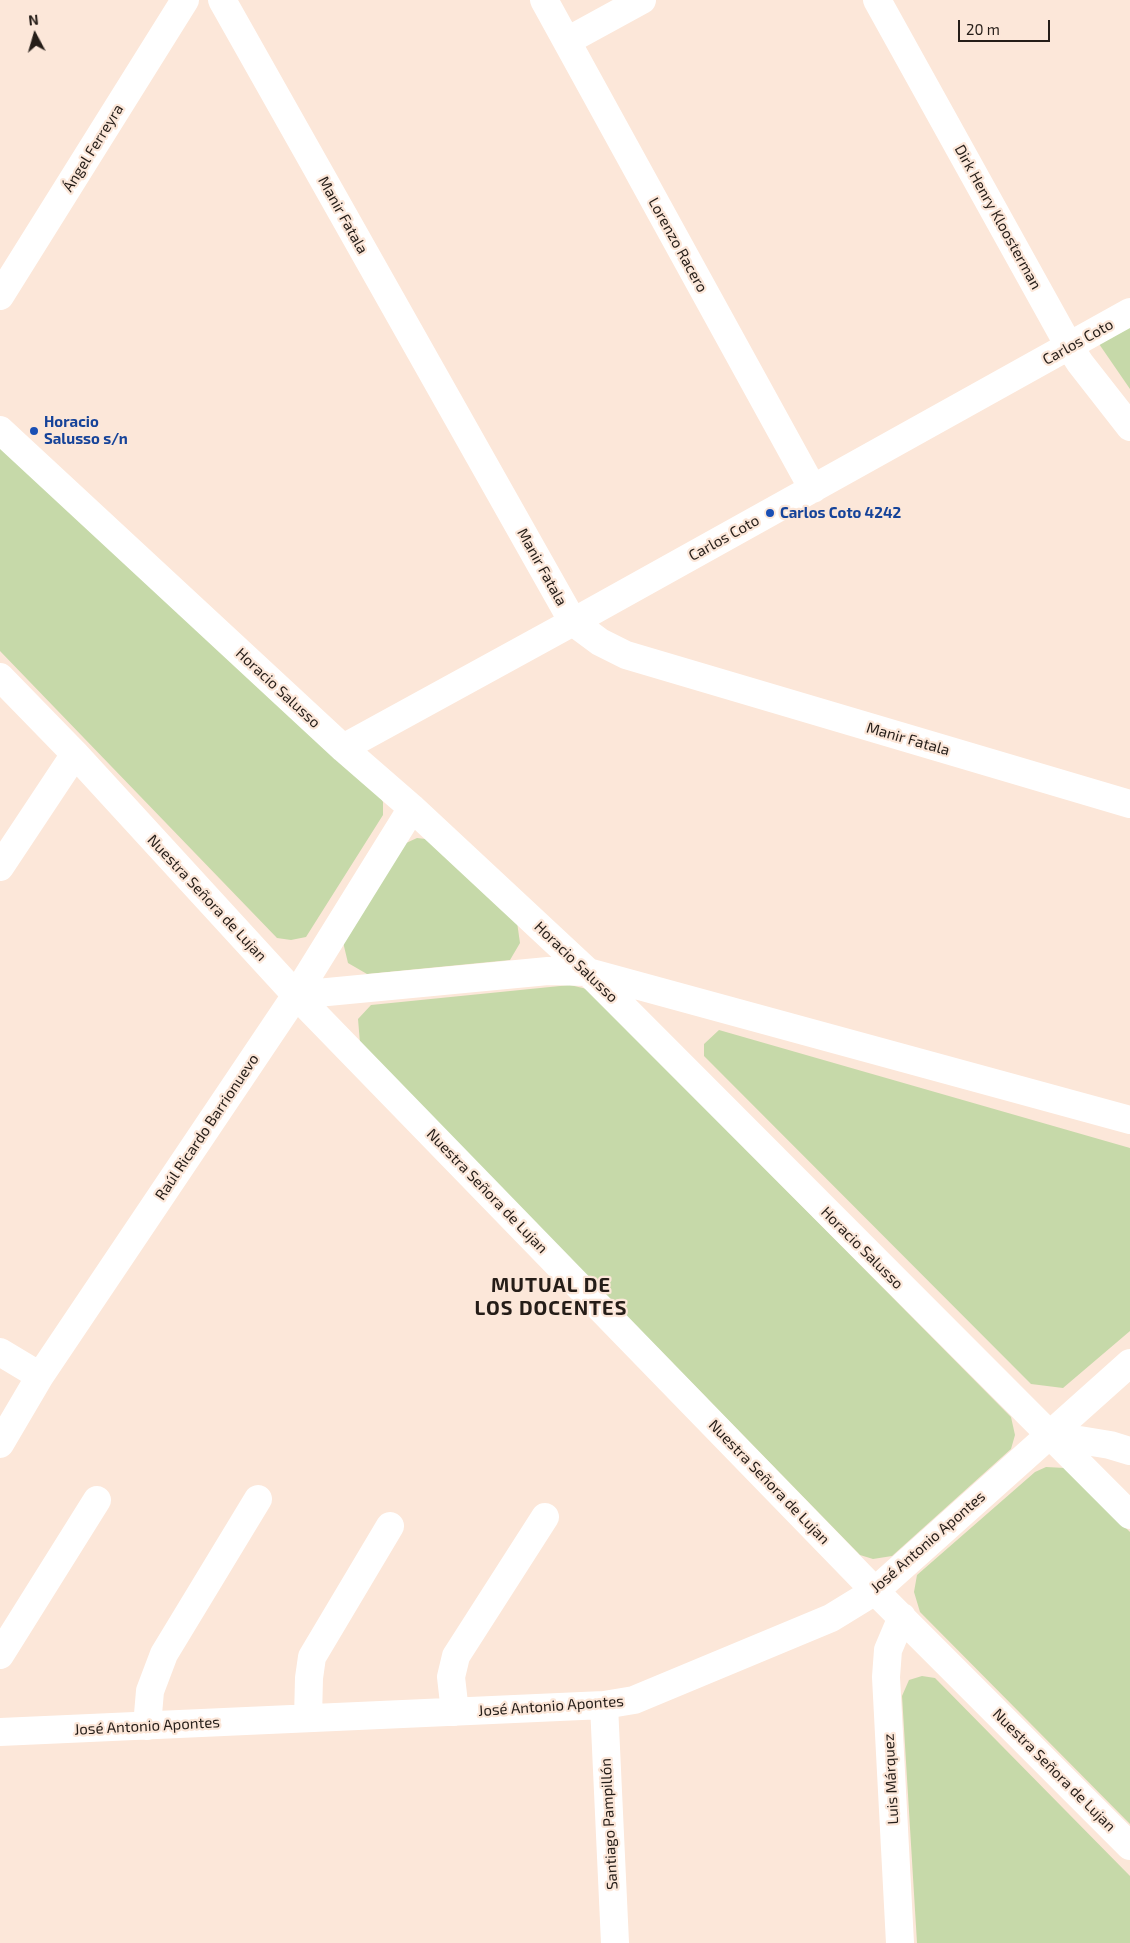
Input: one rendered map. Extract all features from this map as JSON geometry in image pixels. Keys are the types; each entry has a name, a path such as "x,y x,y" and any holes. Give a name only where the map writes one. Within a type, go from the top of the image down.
{"street":[{"name":"Ángel Ferreyra","path":"0,296 185,0"},
{"name":"Manir Fatala","path":"222,0 573,622 600,642 626,655 1130,804"},
{"name":"Lorenzo Racero","path":"544,0 813,489"},
{"path":"567,41 642,0"},
{"name":"Dirk Henry Kloosterman","path":"877,0 1069,346 1085,370 1130,427"},
{"name":"Carlos Coto","path":"343,748 1130,312"},
{"name":"Horacio Salusso","path":"0,430 588,972 1130,1516"},
{"name":"Nuestra Señora de Lujan","path":"0,677 75,754 296,995 875,1591 1130,1846"},
{"path":"0,868 75,754"},
{"name":"Raúl Ricardo Barrionuevo","path":"0,1444 40,1376 296,995 412,808"},
{"path":"296,995 548,971 588,972 1130,1120"},
{"path":"0,1352 40,1376"},
{"name":"José Antonio Apontes","path":"0,1732 604,1705 634,1700 830,1618 875,1591 1130,1363"},
{"path":"1049,1435 1110,1445 1130,1451"},
{"path":"147,1726 150,1691 164,1654 258,1499"},
{"path":"0,1655 97,1500"},
{"path":"456,1712 451,1677 456,1656 545,1517"},
{"path":"308,1718 309,1678 312,1657 390,1526"},
{"name":"Luis Márquez","path":"900,1943 886,1677 888,1650 902,1617"},
{"name":"Santiago Pampillón","path":"604,1705 615,1943"}],"green space":[{"path":"1130,323 1130,389 1097,341"},
{"path":"0,447 379,794 383,802 383,815 306,937 291,940 277,938 0,651"},
{"path":"417,838 435,840 517,922 520,943 510,960 367,974 348,963 343,942 404,844"},
{"path":"570,985 587,989 1011,1417 1015,1435 1011,1449 892,1556 873,1559 860,1555 360,1043 358,1019 371,1005"},
{"path":"719,1030 1130,1148 1130,1331 1063,1388 1031,1384 704,1056 704,1044"},
{"path":"1046,1467 1065,1468 1130,1532 1130,1824 920,1612 914,1592 917,1575 1035,1472"},
{"path":"922,1676 935,1678 1130,1876 1130,1943 917,1943 902,1696 909,1680"}],"place":[{"name":"Horacio Salusso s/n","path":"34,431"},
{"name":"Carlos Coto 4242","path":"770,513"}],"district":[{"name":"MUTUAL DE LOS DOCENTES","path":"551,1296"}]}
